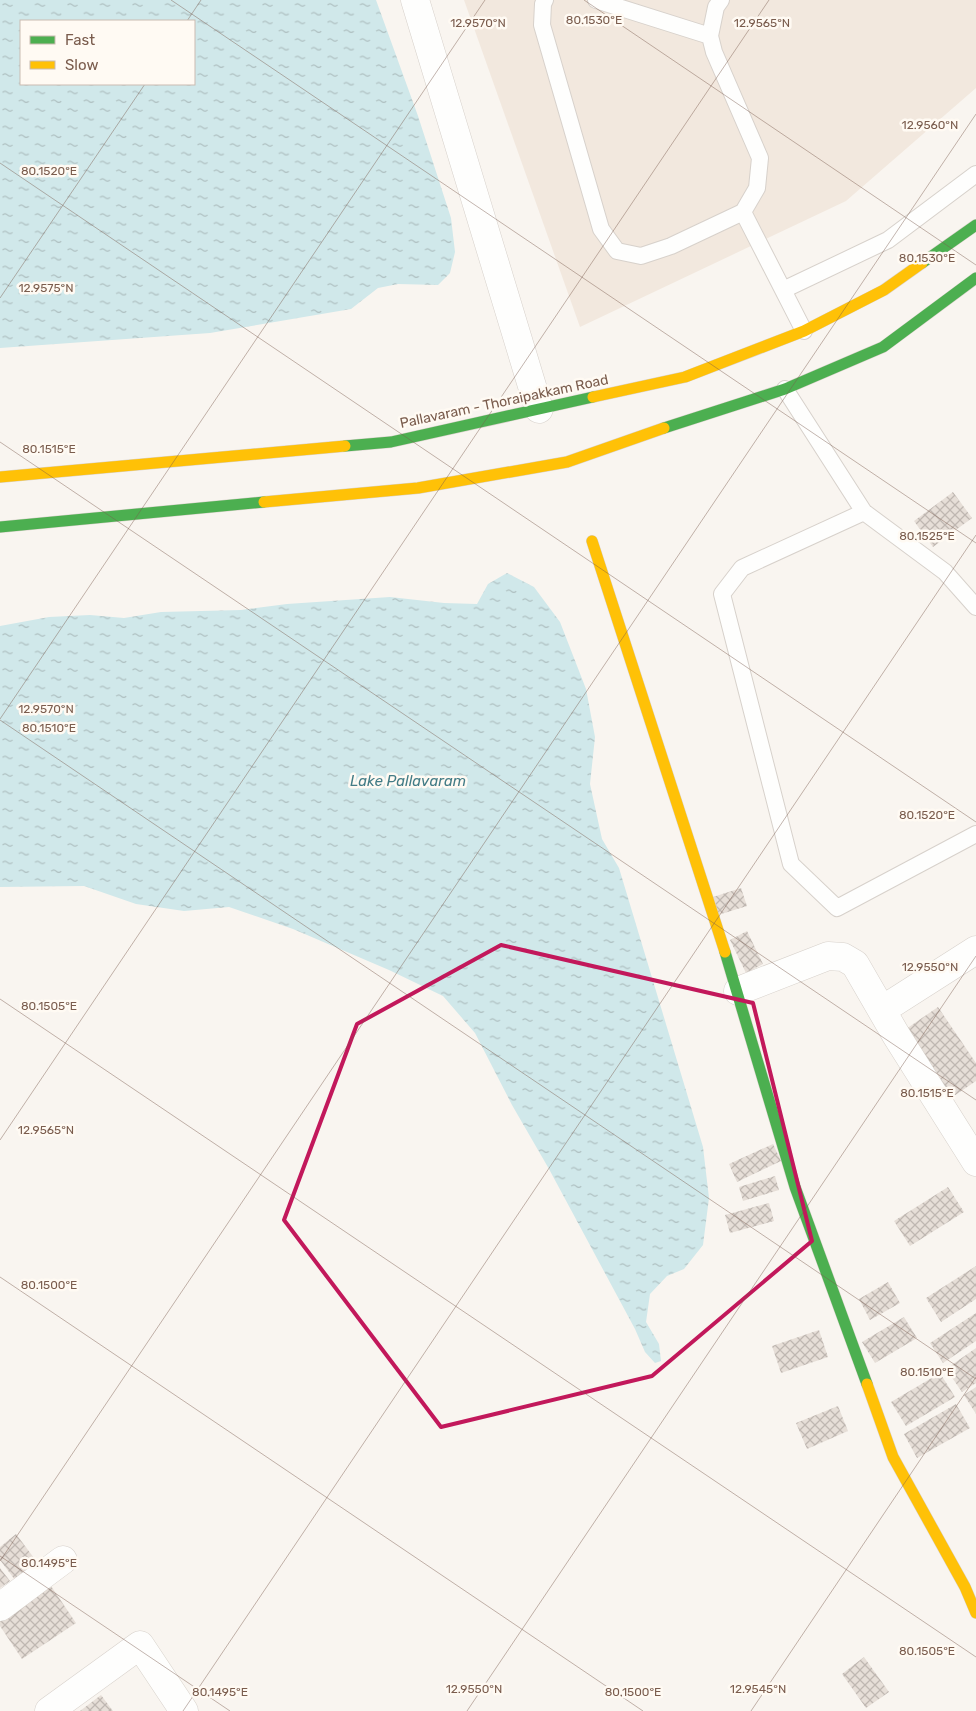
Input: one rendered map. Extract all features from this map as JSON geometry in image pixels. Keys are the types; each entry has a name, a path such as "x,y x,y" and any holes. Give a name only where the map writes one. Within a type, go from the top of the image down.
{"main road":[{"name":"Pallavaram - Thoraipakkam Road","path":"0,477 391,442 685,377 804,331 884,290 976,225"},
{"path":"0,527 418,488 566,462 785,390 883,347 976,278"},
{"path":"592,541 738,991 795,1187 893,1457 965,1587 976,1613"}],"street":[{"path":"415,0 539,409"},
{"path":"882,1010 976,950"},
{"path":"738,991 828,956 843,957 855,964 976,1162"},
{"path":"0,1607 63,1560"},
{"path":"49,1711 140,1645 184,1711"}],"lane":[{"path":"545,0 543,4 542,25 544,34 601,229 617,251 641,256 671,246 743,212 757,188 760,158 714,52 710,36 716,7 721,0"},
{"path":"596,0 710,36"},
{"path":"783,290 888,240 976,174"},
{"path":"743,212 804,331"},
{"path":"785,390 864,512 945,572 976,608"},
{"path":"864,512 742,568 722,594 791,864 837,908 976,834"}],"highlighted area":[{"path":"501,945 753,1003 812,1241 652,1376 441,1427 284,1220 357,1024"}],"shaded area":[{"path":"464,0 976,0 976,88 846,201 580,327"}],"water":[{"path":"0,0 376,0 418,116 451,218 455,252 450,273 438,285 398,284 378,288 351,309 210,333 0,348"},
{"name":"Lake Pallavaram","path":"507,573 534,587 560,622 586,689 595,737 590,784 602,839 619,868 703,1147 709,1198 703,1245 684,1269 667,1276 650,1294 646,1322 659,1344 661,1361 655,1363 645,1352 635,1329 549,1169 512,1105 475,1033 443,996 389,970 293,929 229,907 184,911 136,904 84,886 0,887 0,626 49,617 90,615 124,618 161,612 241,610 287,604 390,597 444,603 477,604 488,584"}],"building":[{"path":"953,492 972,518 933,547 914,521"},
{"path":"741,888 747,906 718,915 713,897"},
{"path":"747,931 763,964 746,973 730,940"},
{"path":"938,1007 976,1063 976,1081 951,1098 906,1029"},
{"path":"773,1144 781,1161 737,1182 729,1164"},
{"path":"775,1176 779,1190 743,1201 739,1187"},
{"path":"948,1187 964,1212 910,1246 894,1221"},
{"path":"769,1203 774,1221 730,1233 725,1215"},
{"path":"976,1266 976,1299 941,1322 926,1298"},
{"path":"888,1282 900,1303 870,1320 859,1299"},
{"path":"976,1313 976,1341 943,1363 930,1343"},
{"path":"904,1317 917,1338 875,1363 862,1342"},
{"path":"819,1330 828,1357 781,1373 772,1346"},
{"path":"976,1348 976,1383 962,1392 946,1369"},
{"path":"940,1373 955,1397 906,1426 891,1402"},
{"path":"976,1387 976,1414 964,1395"},
{"path":"956,1404 970,1428 917,1458 904,1434"},
{"path":"838,1406 848,1431 807,1449 796,1423"},
{"path":"16,1534 37,1562 15,1580 0,1560 0,1547"},
{"path":"0,1568 10,1581 0,1588"},
{"path":"49,1583 76,1623 22,1659 0,1626 0,1616"},
{"path":"864,1657 889,1692 866,1708 842,1674"},
{"path":"101,1695 113,1711 80,1711"}],"traffic: fast":[{"path":"922,263 976,225"},
{"path":"664,428 785,389 883,347 976,278"},
{"path":"345,446 391,442 593,397"},
{"path":"0,527 264,502"},
{"path":"725,952 795,1187 867,1384"}],"traffic: slow":[{"path":"593,397 685,377 804,331 884,290 922,263"},
{"path":"264,502 418,488 567,462 664,428"},
{"path":"0,477 345,446"},
{"path":"592,541 725,952"},
{"path":"867,1384 893,1457 965,1587 976,1613"}]}
